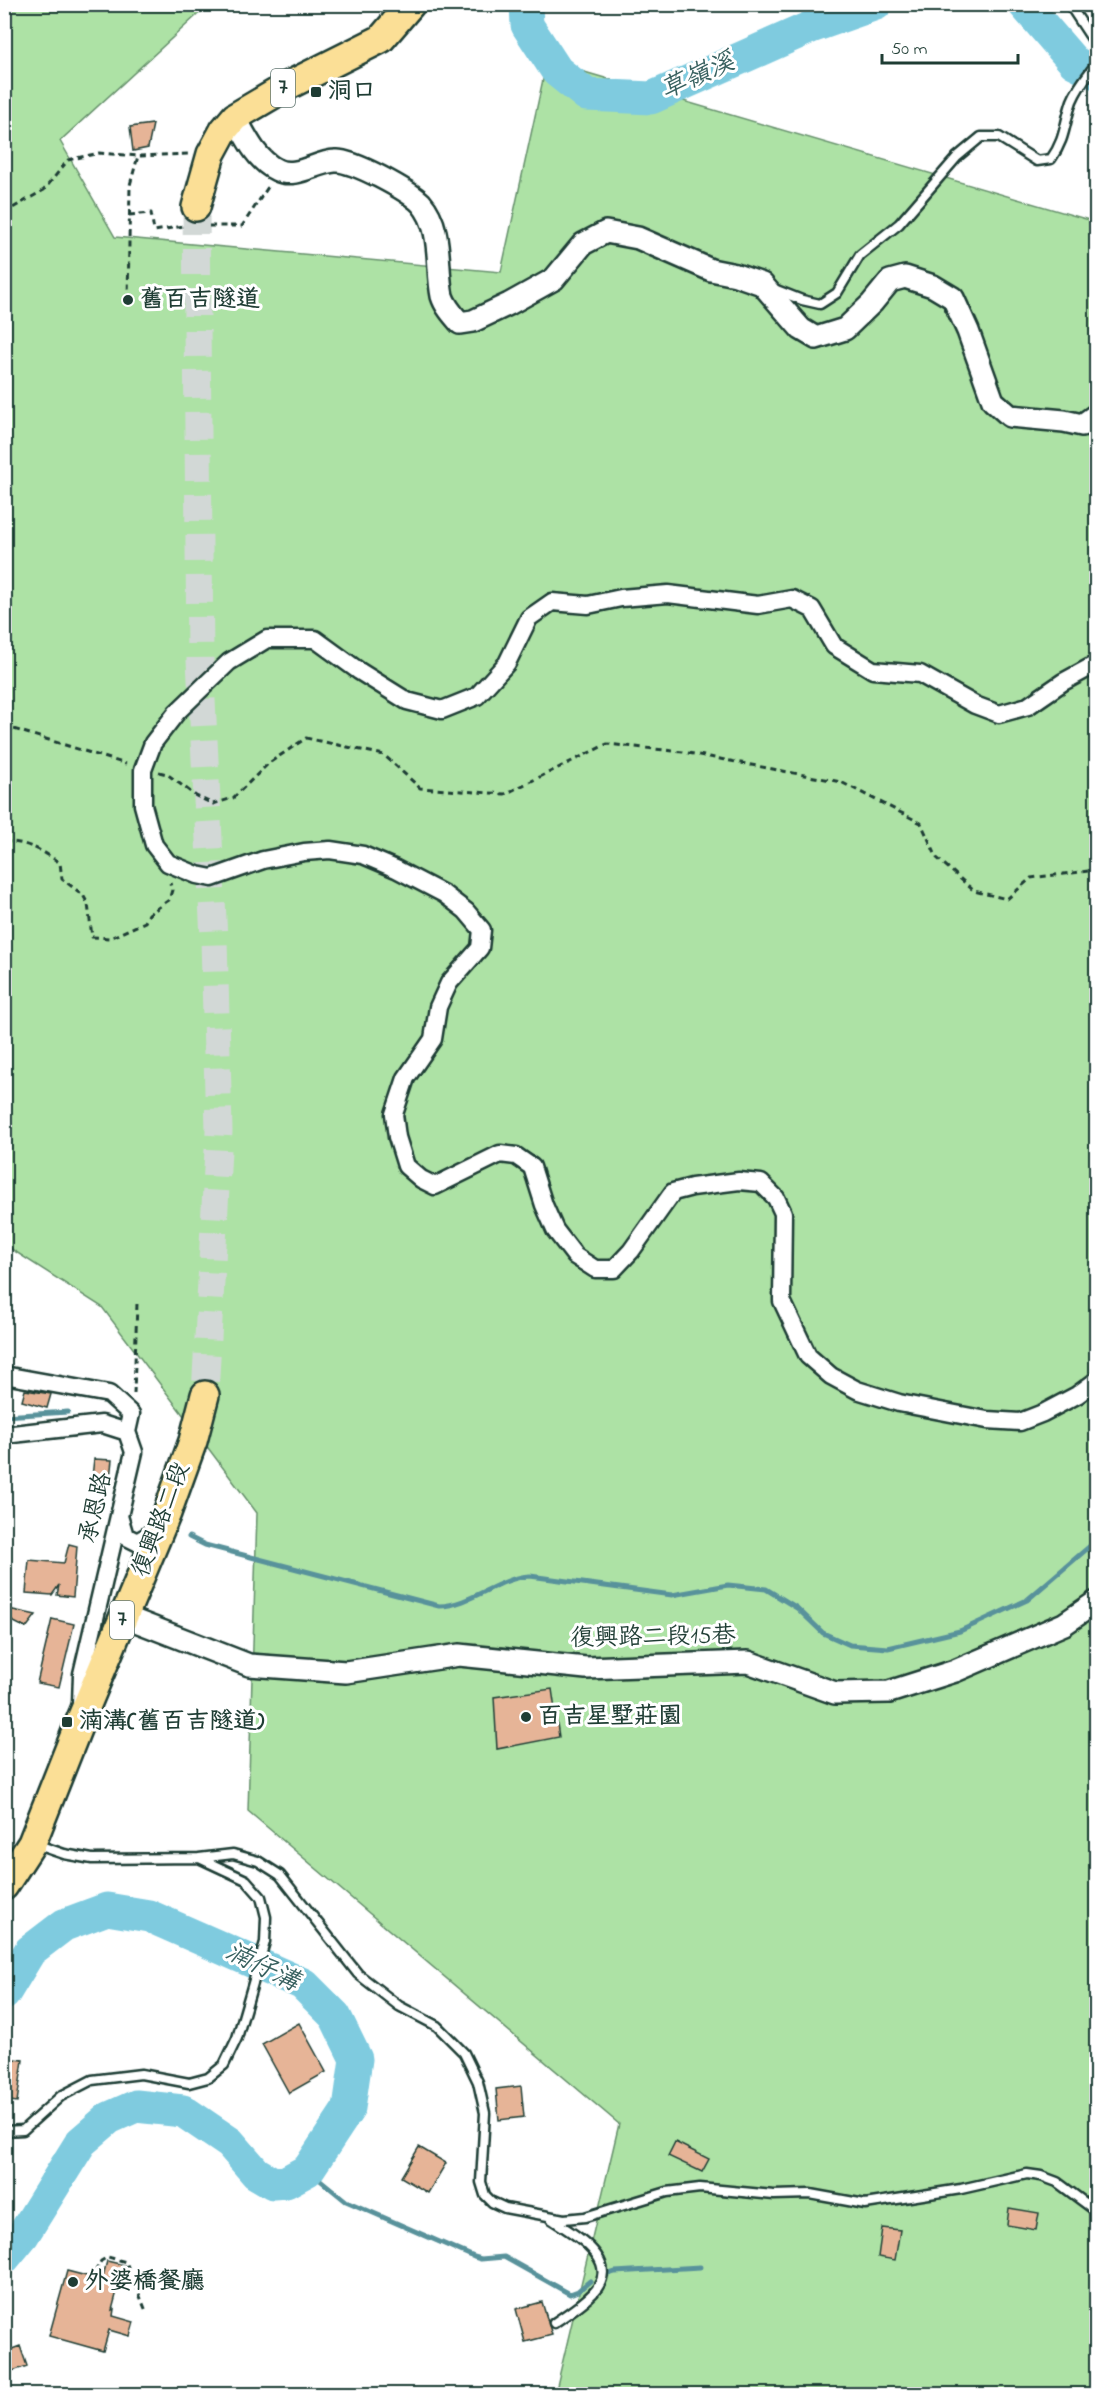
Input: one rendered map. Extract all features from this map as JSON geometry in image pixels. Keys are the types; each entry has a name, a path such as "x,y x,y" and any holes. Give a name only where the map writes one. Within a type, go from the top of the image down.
{"main road":[{"name":"7","path":"196,207 211,154 224,130 235,117 291,84 381,39 411,4"},
{"name":"復興路二段","path":"32,1843 167,1513 193,1441 205,1395"},
{"name":"7","path":"4,1886 32,1843"}],"street":[{"path":"235,117 257,156 278,171 294,173 338,160 368,170 421,203 434,225 442,298 460,323 473,321 554,279 583,244 606,232 638,238 711,270 762,284 801,329 816,338 844,329 872,303 890,281 905,277 933,286 952,298 968,331 993,401 1010,416 1082,425 1096,415"},
{"path":"1096,664 1063,682 1028,706 999,714 975,705 920,674 873,670 834,646 812,609 792,599 758,605 668,594 621,598 588,605 552,602 529,618 507,663 477,696 442,710 407,701 359,671 315,639 267,639 229,662 177,712 153,743 143,770 143,805 154,845 168,863 196,875 212,878 263,860 304,852 330,850 363,855 444,894 466,911 482,930 480,948 449,983 438,1006 433,1039 406,1078 394,1114 397,1137 406,1166 421,1179 435,1186 500,1154 516,1156 531,1167 555,1230 575,1256 595,1269 615,1269 631,1251 673,1192 692,1187 740,1181 761,1183 776,1198 783,1213 782,1301 808,1356 831,1376 857,1390 899,1403 987,1420 1020,1422 1060,1404 1096,1381"},
{"path":"4,1375 109,1394 131,1414 127,1431 102,1424 4,1435"},
{"name":"承恩路","path":"81,1719 82,1674 134,1452 127,1431"},
{"path":"119,1516 125,1536 137,1542 149,1536 167,1513"},
{"name":"復興路二段15巷","path":"123,1616 249,1665 346,1672 459,1655 586,1668 748,1662 835,1693 846,1693 889,1692 955,1671 1064,1624 1096,1602"},
{"path":"99,1605 123,1616"}],"lane":[{"path":"1069,4 1096,45"},
{"path":"762,284 802,300 820,304 837,293 860,255 899,224 957,157 981,137 999,137 1037,161 1051,159 1061,145 1072,101 1082,81 1096,64"},
{"path":"32,1843 64,1854 92,1859 199,1858 233,1854 258,1861 280,1875 295,1891 358,1974 399,2006 437,2026 464,2053 478,2082 485,2113 481,2182 485,2195 492,2202 505,2208 564,2219 585,2217 667,2192 700,2188 774,2195 810,2194 865,2204 961,2189 1027,2174 1057,2182 1096,2211"},
{"path":"4,2131 23,2130 61,2096 92,2080 141,2074 189,2083 208,2078 224,2065 237,2038 265,1942 266,1917 261,1897 246,1880 199,1858"},
{"path":"548,2217 589,2244 599,2257 603,2270 599,2286 590,2297 554,2323"}],"path":[{"path":"4,213 45,190 68,160 99,153 138,156 211,154"},
{"path":"128,300 130,185 138,156"},
{"path":"242,226 278,171"},
{"path":"129,215 151,213 154,231"},
{"path":"4,726 143,770 168,774 196,796 213,804 233,798 269,763 306,738 384,755 420,788 505,794 607,744 683,752 841,782 921,823 937,858 974,891 1007,899 1031,878 1096,870"},
{"path":"4,842 19,842 46,853 60,863 62,879 83,895 88,904 92,937 110,938 133,928 145,922 149,914 169,900 172,890 168,863"},
{"path":"131,1414 134,1405 137,1303"},
{"path":"95,2272 101,2261 108,2257 126,2262 146,2311"}],"green space":[{"path":"4,5 208,5 60,141 115,237 501,272 547,61 1096,222 1096,2394 555,2394 619,2124 248,1811 257,1513 102,1307 5,1245"}],"building":[{"path":"153,124 148,148 133,151 130,127"},
{"path":"25,1390 51,1394 47,1408 22,1401"},
{"path":"94,1459 112,1460 110,1478 92,1477"},
{"path":"69,1544 77,1546 73,1597 57,1595 59,1585 52,1595 26,1593 29,1560 64,1563"},
{"path":"4,1608 36,1615 26,1628 4,1617"},
{"path":"52,1619 74,1624 59,1687 37,1683"},
{"name":"百吉星墅莊園","path":"552,1689 559,1737 497,1749 494,1697"},
{"path":"299,2023 326,2072 289,2093 262,2044"},
{"path":"4,2058 23,2060 17,2102 4,2100"},
{"path":"521,2086 524,2117 499,2120 496,2089"},
{"path":"675,2142 709,2159 702,2172 668,2156"},
{"path":"419,2147 446,2163 428,2193 401,2177"},
{"path":"1009,2208 1039,2213 1036,2230 1007,2225"},
{"path":"882,2228 900,2230 895,2260 878,2257"},
{"path":"107,2261 124,2265 112,2310 114,2309 113,2316 134,2322 130,2336 109,2330 103,2351 49,2336 67,2271 102,2280"},
{"path":"542,2302 552,2335 525,2342 516,2309"},
{"path":"20,2346 27,2366 4,2374 4,2352"}],"waterway":[{"name":"草嶺溪","path":"526,4 527,25 557,71 587,95 651,98 811,27 876,4"},
{"name":"草嶺溪","path":"1024,4 1074,62 1096,73"},
{"path":"4,1416 68,1412"},
{"path":"189,1537 205,1545 439,1606 451,1605 506,1581 530,1576 672,1595 728,1585 766,1589 797,1608 823,1633 850,1645 888,1648 960,1631 1027,1600 1096,1541"},
{"name":"湳仔溝","path":"4,1994 30,1951 64,1925 107,1909 149,1916 303,1984 335,2016 356,2059 349,2108 308,2170 286,2182 273,2183 256,2173 230,2143 183,2111 136,2106 109,2118 81,2142 23,2235 4,2258"},
{"path":"308,2170 346,2201 474,2257 481,2259 504,2257 570,2294 578,2291 590,2281"},
{"path":"603,2276 615,2272 700,2267"}],"tunnel":[{"path":"196,207 200,660 214,939 219,1131 205,1395"}],"place":[{"name":"洞口","path":"316,92"},
{"name":"舊百吉隧道","path":"128,300"},
{"name":"百吉星墅莊園","path":"526,1717"},
{"name":"湳溝(舊百吉隧道)","path":"67,1722"},
{"name":"外婆橋餐廳","path":"73,2282"}]}
